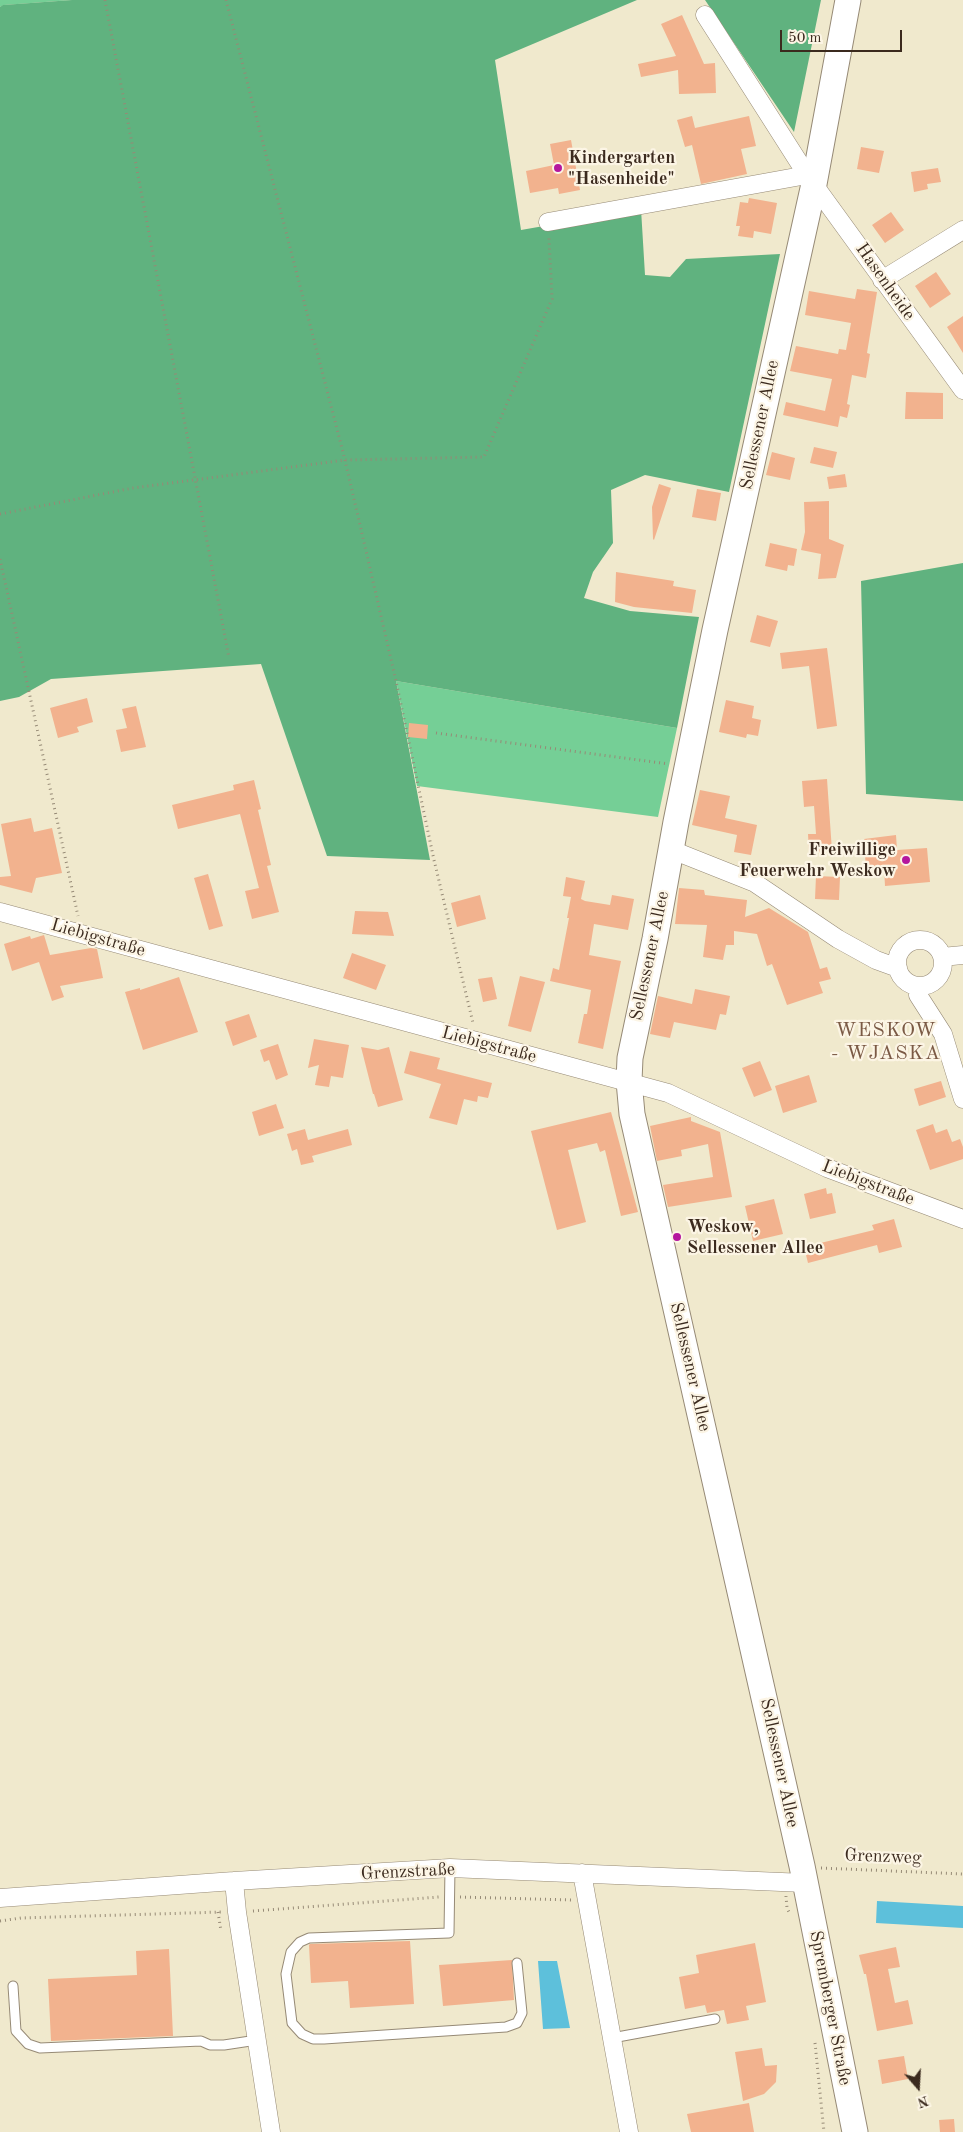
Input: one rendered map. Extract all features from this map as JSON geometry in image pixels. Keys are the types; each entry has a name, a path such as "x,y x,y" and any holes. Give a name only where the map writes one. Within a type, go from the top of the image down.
{"main road":[{"name":"Sellessener Allee","path":"803,1875 636,1132 629,1081 630,1058 655,939 687,767 848,0"},
{"name":"Spremberger Straße","path":"803,1875 855,2132"}],"street":[{"name":"Hasenheide","path":"705,14 810,179 962,387"},
{"path":"548,222 810,179"},
{"path":"882,280 963,230"},
{"path":"672,850 755,883 838,939 876,960 898,968"},
{"name":"Liebigstraße","path":"0,912 668,1093 827,1168 963,1219"},
{"path":"918,940 933,944 942,957 940,972 936,979 922,986 915,985 904,979 898,968 899,953 910,942 918,940"},
{"path":"942,957 963,954"},
{"path":"922,986 918,995 942,1034 963,1099"},
{"name":"Grenzstraße","path":"0,1898 450,1868 582,1873 803,1875"},
{"path":"582,1873 629,2132"},
{"path":"234,1881 270,2132"}],"lane":[{"path":"450,1868 449,1933 309,1938 300,1942 291,1952 286,1974 292,2023 302,2034 313,2039 324,2040 506,2028 517,2023 522,2013 517,1964"},
{"path":"13,1986 16,2031 28,2044 40,2048 201,2040 210,2045 224,2045 257,2040"},
{"path":"612,2038 715,2019"}],"path":[{"path":"105,0 229,658"},
{"path":"226,0 346,460 434,860 478,1043"},
{"path":"0,514 133,488 346,460 484,457 552,299 548,222"},
{"path":"0,559 36,716 81,934"},
{"path":"436,733 687,767"},
{"name":"Grenzweg","path":"803,1875 963,1874"},
{"path":"0,1921 21,1918 237,1912 451,1896 587,1900"}],"green space":[{"path":"0,0 72,0 4,5 0,7"},
{"path":"72,0 637,0 495,60 521,230 641,209 645,275 670,277 686,259 780,254 729,492 645,475 611,490 613,543 593,572 584,598 630,611 699,617 677,728 396,681 430,860 327,856 261,664 51,679 19,697 0,701 0,7 3,5"},
{"path":"705,0 821,0 794,132"},
{"path":"963,563 963,801 866,794 861,581"},
{"path":"396,681 677,728 658,817 417,786"}],"water":[{"path":"877,1901 963,1906 963,1928 876,1923"},
{"path":"538,1961 557,1961 570,2028 543,2029"}],"building":[{"path":"682,15 704,64 715,63 716,93 679,94 678,70 641,77 638,64 676,56 661,24"},
{"path":"692,116 695,128 749,116 756,146 741,149 747,174 701,184 692,145 685,147 677,120"},
{"name":"Kindergarten \"Hasenheide\"","path":"571,140 580,190 559,194 558,188 530,193 526,171 554,165 550,144"},
{"path":"861,147 884,151 879,173 857,169"},
{"path":"938,168 941,182 927,184 928,189 914,192 911,172"},
{"path":"749,198 777,203 771,234 754,231 753,238 738,236 740,226 736,226 740,202 748,203"},
{"path":"891,212 904,230 885,243 872,225"},
{"path":"936,272 951,294 930,308 915,286"},
{"path":"857,289 877,292 867,353 870,354 866,378 852,375 847,404 850,405 847,418 840,416 838,427 783,415 786,402 825,411 832,379 790,371 796,346 838,354 839,349 846,350 851,323 805,315 809,291 855,299"},
{"path":"963,316 963,353 947,327"},
{"path":"906,392 943,393 943,419 905,419"},
{"path":"814,447 837,452 833,468 810,463"},
{"path":"772,452 795,458 790,480 766,475"},
{"path":"845,474 847,487 829,489 827,477"},
{"path":"659,484 671,488 654,540 652,507"},
{"path":"697,489 721,493 716,521 692,517"},
{"path":"829,501 829,539 844,545 836,578 818,579 821,554 801,550 805,532 804,502"},
{"path":"770,543 797,549 794,566 788,565 787,571 765,566"},
{"path":"616,572 674,581 673,586 696,590 692,613 634,607 615,602"},
{"path":"757,615 778,621 770,647 750,642"},
{"path":"827,648 837,726 817,729 809,666 782,669 780,653"},
{"path":"87,698 93,722 77,727 79,732 58,738 50,708"},
{"path":"726,700 754,706 752,718 761,720 758,736 747,734 746,738 719,732"},
{"path":"136,706 146,747 121,752 116,730 127,728 122,709"},
{"path":"409,723 428,725 427,739 408,737"},
{"path":"827,779 832,851 809,852 808,834 816,834 814,806 804,807 802,781"},
{"path":"254,780 261,809 258,810 271,865 267,866 279,912 252,919 245,891 259,888 240,814 178,829 172,805 234,790 233,785"},
{"path":"700,790 730,796 725,818 757,825 751,855 734,852 737,835 692,825"},
{"path":"31,818 34,832 52,828 62,873 36,878 32,893 0,885 0,877 11,876 1,824"},
{"name":"Freiwillige Feuerwehr Weskow","path":"896,835 897,850 927,848 930,882 885,886 884,868 866,870 864,839"},
{"path":"208,874 223,926 209,930 194,878"},
{"path":"816,876 840,877 839,900 815,899"},
{"path":"566,877 585,881 581,899 585,901 610,905 612,895 634,899 628,930 594,924 589,955 621,961 603,1049 578,1043 584,1014 587,1014 591,990 550,981 553,968 559,970 569,918 567,918 571,897 563,896"},
{"path":"679,888 704,890 705,895 747,900 745,917 769,908 808,932 820,969 827,967 831,979 819,982 823,993 787,1005 772,964 767,966 757,934 734,931 734,945 726,945 723,960 703,957 707,925 675,924"},
{"path":"480,895 486,919 457,927 451,903"},
{"path":"355,911 388,912 394,936 352,934"},
{"path":"44,935 50,955 91,948 97,949 103,978 60,986 64,997 52,1001 39,962 12,971 4,944 30,936 31,939"},
{"path":"352,953 386,965 376,990 343,978"},
{"path":"520,976 545,982 531,1032 508,1026"},
{"path":"179,977 198,1032 143,1050 125,992 140,988 140,990"},
{"path":"492,977 497,999 483,1002 478,979"},
{"path":"695,989 730,996 726,1015 720,1014 716,1030 674,1022 670,1038 650,1034 658,996 692,1004"},
{"path":"249,1014 257,1037 233,1046 225,1022"},
{"path":"314,1039 349,1045 343,1078 331,1076 329,1087 315,1085 319,1065 308,1068"},
{"path":"278,1044 288,1075 276,1080 269,1060 264,1062 260,1050"},
{"path":"361,1047 378,1050 389,1047 403,1100 378,1107"},
{"path":"410,1051 440,1058 437,1069 492,1083 488,1098 478,1096 477,1102 464,1099 457,1125 429,1118 441,1084 404,1073"},
{"path":"760,1061 772,1090 754,1097 742,1068"},
{"path":"809,1075 817,1102 783,1113 775,1086"},
{"path":"941,1081 946,1097 919,1106 914,1089"},
{"path":"276,1104 284,1128 259,1136 252,1112"},
{"path":"611,1112 638,1212 621,1216 605,1150 600,1152 597,1143 568,1150 586,1222 557,1230 531,1131"},
{"path":"691,1117 691,1121 720,1132 732,1197 668,1207 663,1185 713,1177 708,1144 681,1150 682,1156 657,1161 650,1126"},
{"path":"933,1124 936,1133 947,1129 952,1142 960,1139 963,1147 963,1159 930,1170 916,1130"},
{"path":"305,1129 308,1140 348,1129 352,1145 312,1156 314,1162 301,1165 297,1149 292,1151 287,1134"},
{"path":"826,1188 827,1194 832,1193 836,1213 810,1219 804,1194"},
{"path":"774,1199 783,1234 753,1241 745,1206"},
{"path":"894,1219 902,1247 879,1253 877,1245 808,1263 804,1247 874,1230 872,1225"},
{"path":"410,1941 414,2004 350,2008 348,1981 311,1983 310,1944"},
{"path":"755,1943 766,2002 746,2006 749,2020 727,2024 724,2010 707,2013 705,2005 685,2009 679,1977 699,1973 696,1955"},
{"path":"896,1947 900,1967 888,1969 895,2003 908,2000 913,2024 877,2031 866,1974 864,1974 859,1955"},
{"path":"169,1949 173,2036 51,2041 48,1979 137,1975 136,1951"},
{"path":"512,1960 514,2000 443,2006 439,1965"},
{"path":"762,2048 765,2066 777,2065 776,2082 764,2094 743,2101 735,2052"},
{"path":"904,2056 908,2079 882,2084 878,2060"},
{"path":"749,2103 754,2132 691,2132 687,2114"},
{"path":"954,2119 955,2132 940,2132 939,2120"}],"place":[{"name":"Kindergarten \"Hasenheide\"","path":"558,168"},
{"name":"Freiwillige Feuerwehr Weskow","path":"906,860"},
{"name":"Weskow, Sellessener Allee","path":"677,1237"}],"district":[{"name":"WESKOW - WJASKA","path":"886,1042"}]}
